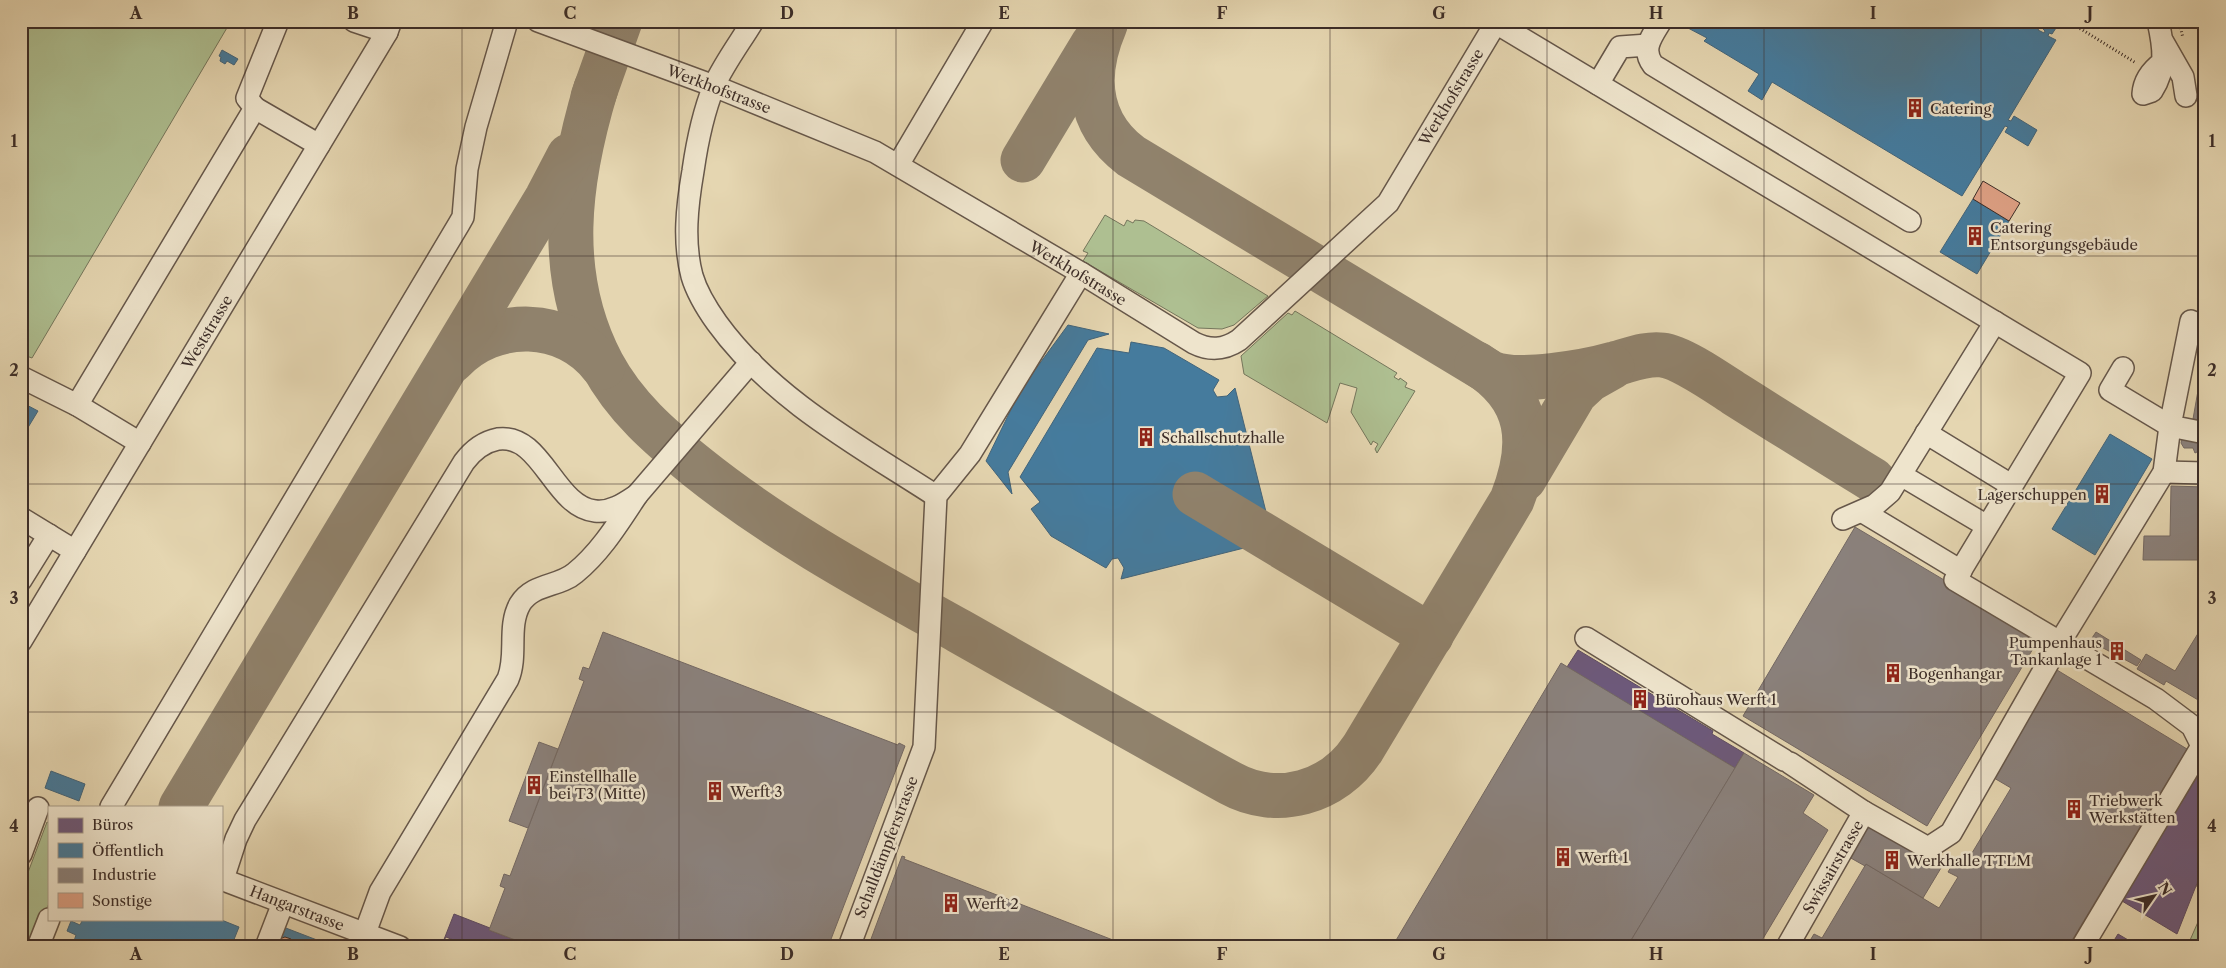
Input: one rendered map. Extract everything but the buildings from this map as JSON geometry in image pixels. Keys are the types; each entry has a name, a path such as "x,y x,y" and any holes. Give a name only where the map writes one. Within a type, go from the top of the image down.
{"lane":[{"path":"278,21 247,98 255,108 319,145"},
{"path":"354,21 389,27"},
{"path":"112,806 463,217 467,169 476,127 507,21"},
{"name":"Werkhofstrasse","path":"538,21 714,86 848,140 898,165 1081,273 1194,343 1212,349 1231,346 1388,203 1496,22"},
{"path":"753,21 714,86 697,143 686,222 689,262 693,279 710,313 751,362 808,411 833,430 936,496 970,454 1081,273"},
{"path":"898,165 983,21"},
{"path":"1661,21 1648,45 1648,59 1660,71 1910,221"},
{"path":"1496,22 2170,426 2205,433"},
{"name":"Weststrasse","path":"21,641 389,27"},
{"path":"1598,84 1620,47 1648,45"},
{"path":"78,405 255,108"},
{"path":"1864,812 1928,848 1951,833 2063,637 2164,472 2170,426 2191,321"},
{"path":"1961,570 1853,515 1882,500 1890,492 1995,322"},
{"path":"365,934 380,892 508,679 513,663 514,621 521,603 533,591 569,578 576,572 610,535 637,495 751,362"},
{"path":"2110,390 2123,368"},
{"path":"2080,373 1955,580 2063,637 2156,699 2192,726 2202,746 2082,947"},
{"path":"21,377 78,405 140,443"},
{"path":"1926,433 2011,485"},
{"path":"222,879 245,820 464,462 476,448 484,443 500,439 518,442 534,455 562,490 580,506 588,509 595,511 612,508 637,495"},
{"path":"2164,472 2205,474"},
{"path":"1901,475 1987,526"},
{"name":"Schalldämpferstrasse","path":"848,947 924,747 936,496"},
{"path":"21,518 75,551"},
{"path":"21,580 49,535"},
{"name":"Swissairstrasse","path":"1586,638 1787,761 1864,812 1787,947"},
{"path":"21,854 36,807"},
{"name":"Hangarstrasse","path":"222,879 400,947"},
{"path":"266,947 283,903"},
{"path":"38,947 49,920"}],"path":[{"path":"2068,21 2158,49"},
{"path":"2205,873 2198,886 2205,890"}],"green space":[{"path":"21,21 231,21 32,358 21,354"},
{"path":"1105,215 1124,226 1127,220 1133,223 1135,220 1144,221 1268,296 1234,325 1222,329 1198,328 1083,261 1088,253 1083,251"},
{"path":"1295,311 1397,373 1394,377 1399,380 1400,378 1407,383 1405,387 1415,391 1377,453 1375,449 1378,444 1373,441 1371,445 1351,412 1357,388 1340,383 1327,423 1244,374 1241,356 1288,313 1292,315"},
{"path":"47,822 48,906 33,947 21,947 21,891"},
{"path":"2205,906 2205,947 2187,947"}],"taxiway":[{"path":"593,97 620,21"},
{"path":"1105,25 1094,61 1093,96 1097,113 1116,143 1131,156 1491,373 1517,377 1552,376 1602,367 1644,356 1662,355 1670,357 1699,371 1873,480"},
{"path":"1023,160 1093,44"},
{"path":"596,88 586,123 573,193 572,262 577,296 587,330 611,380 632,408 683,456 728,491 825,555 1230,783 1248,791 1267,795 1303,792 1321,786 1337,776 1351,763 1363,748 1512,500 1523,460 1525,441 1523,424 1518,407 1508,392 1495,377 1477,364"},
{"path":"182,806 547,198 569,156"},
{"path":"452,361 469,347 488,336 508,331 529,329 550,332 570,339 588,351 603,367"},
{"path":"1524,479 1575,393 1589,380 1612,367"},
{"path":"1195,494 1431,636"}],"tram line":[{"path":"2194,947 2205,920"},
{"path":"2202,947 2205,940"}],"place":[{"name":"Catering","path":"1915,108"},
{"name":"Catering Entsorgungsgebäude","path":"1975,236"},
{"name":"Schallschutzhalle","path":"1146,437"},
{"name":"Lagerschuppen","path":"2102,494"},
{"name":"Pumpenhaus Tankanlage 1","path":"2117,651"},
{"name":"Bogenhangar","path":"1893,673"},
{"name":"Bürohaus Werft 1","path":"1640,699"},
{"name":"Einstellhalle bei T3 (Mitte)","path":"534,785"},
{"name":"Werft 3","path":"715,791"},
{"name":"Triebwerk Werkstätten","path":"2074,809"},
{"name":"Werft 1","path":"1563,857"},
{"name":"Werkhalle TTLM","path":"1892,860"},
{"name":"Werft 2","path":"951,903"}]}
